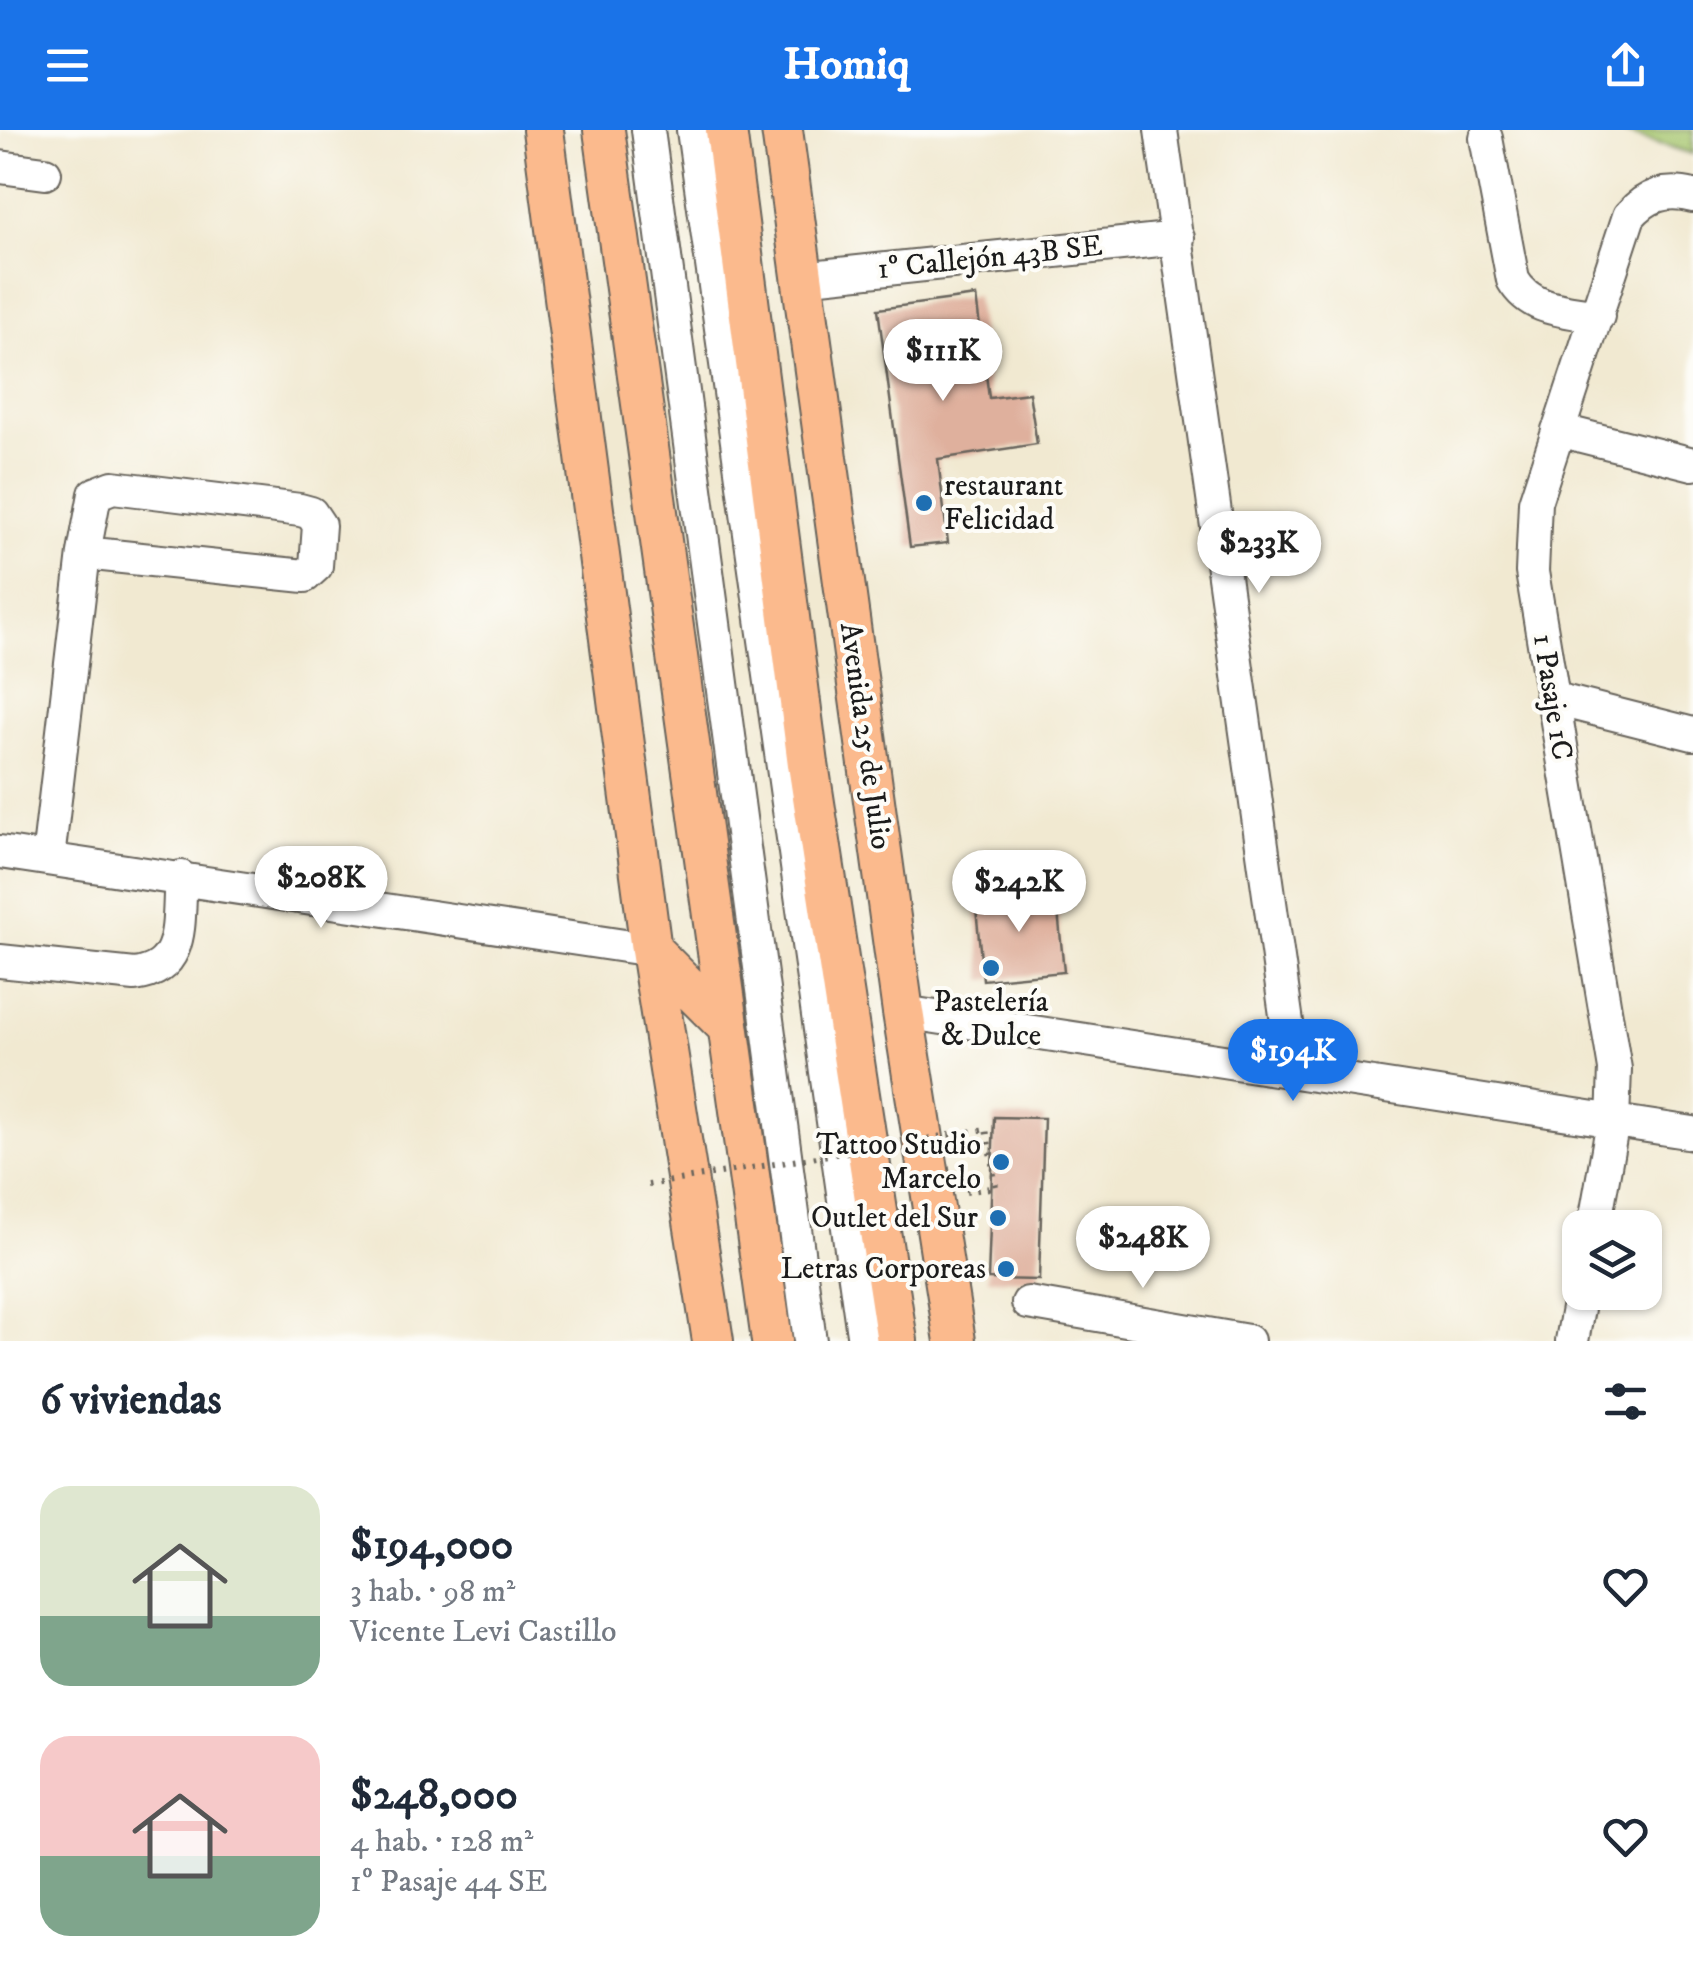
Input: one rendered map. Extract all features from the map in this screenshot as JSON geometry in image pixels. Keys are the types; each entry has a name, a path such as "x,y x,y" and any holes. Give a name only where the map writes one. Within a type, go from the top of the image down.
{"main road":[{"path":"543,130 651,950 714,1341"},
{"path":"604,130 772,1341"},
{"name":"Avenida 25 de Julio","path":"726,130 808,764 897,1341"},
{"name":"Avenida 25 de Julio","path":"782,130 903,1012 955,1341"},
{"path":"808,764 903,1012"},
{"path":"651,950 728,1026"}],"street":[{"path":"648,130 810,1341"},
{"path":"693,130 864,1341"},
{"path":"1161,130 1294,1072"},
{"path":"1486,138 1513,280 1521,293 1531,302 1598,316"},
{"path":"0,167 46,173"},
{"name":"1 Pasaje 1C","path":"1597,1210 1613,1121 1615,1069 1550,698 1531,533 1558,430 1629,216 1643,200 1660,193 1693,196"},
{"name":"1º Callejón 43B SE","path":"802,278 1178,238"},
{"path":"1558,430 1693,464"},
{"path":"48,859 84,553 95,494 112,487 300,510 311,513 319,525 316,566 304,576 84,553"},
{"path":"1550,698 1693,734"},
{"path":"0,852 651,950"},
{"path":"0,961 135,975 157,972 169,963 174,950 181,878"},
{"path":"903,1012 1693,1133"},
{"path":"1028,1303 1248,1341"},
{"path":"1572,1341 1578,1310"}],"path":[{"path":"648,1185 986,1129 996,1186"}],"green space":[{"path":"1619,130 1693,130 1693,154 1618,131"}],"building":[{"path":"976,296 989,398 1029,393 1037,444 938,459 948,543 910,547 878,309"},
{"path":"1056,891 1064,972 983,980 975,898"},
{"path":"994,1117 1044,1118 1039,1280 988,1279"}],"place":[{"name":"restaurant Felicidad","path":"924,503"},
{"name":"Pastelería & Dulce","path":"991,968"},
{"name":"Tattoo Studio Marcelo","path":"1001,1162"},
{"name":"Outlet del Sur","path":"998,1218"},
{"name":"Letras Corporeas","path":"1006,1269"}]}
